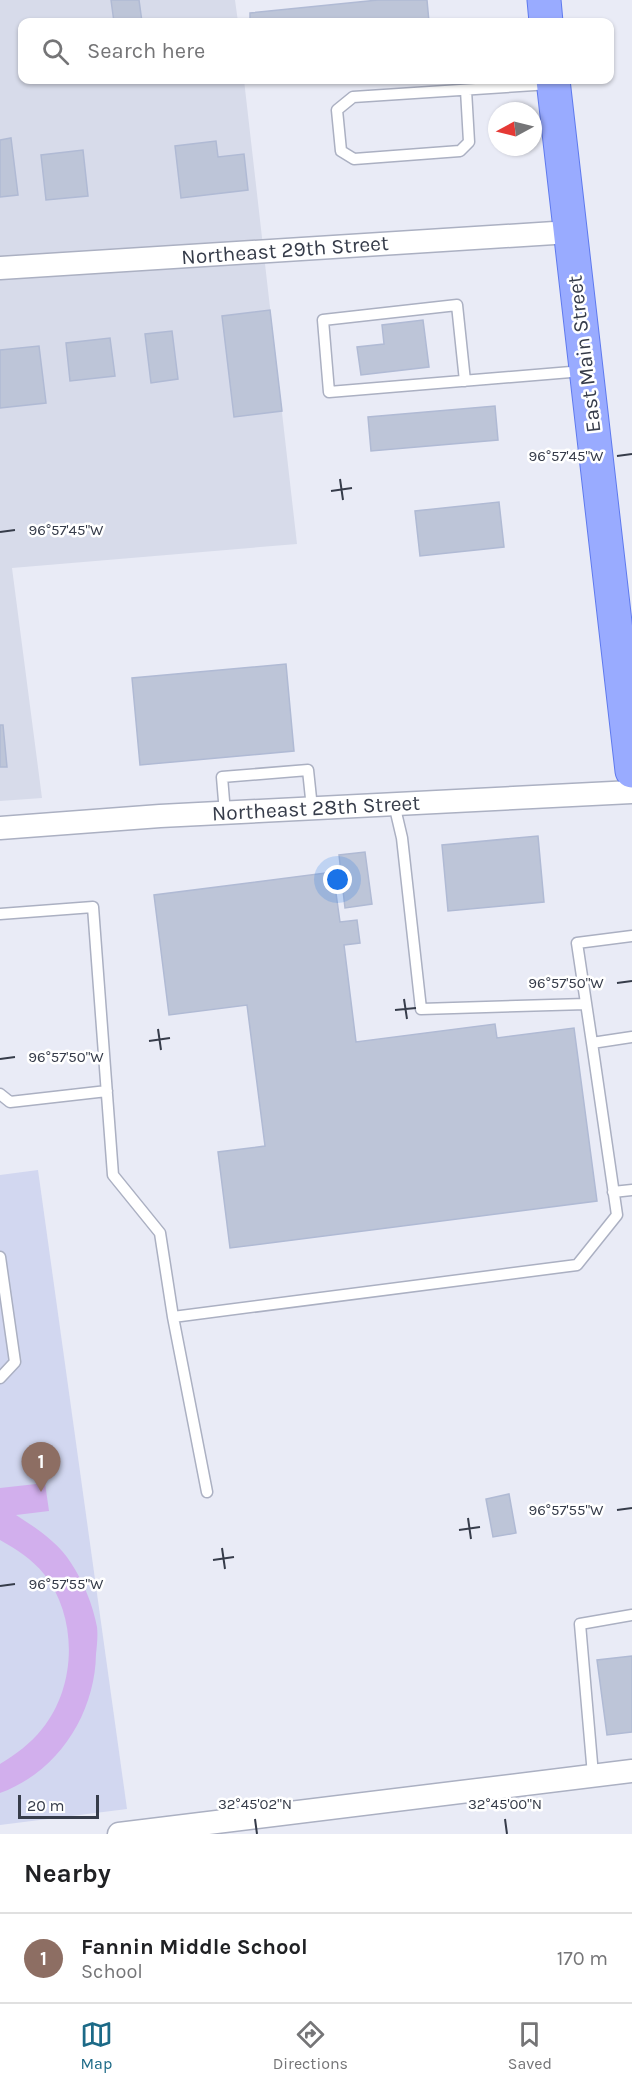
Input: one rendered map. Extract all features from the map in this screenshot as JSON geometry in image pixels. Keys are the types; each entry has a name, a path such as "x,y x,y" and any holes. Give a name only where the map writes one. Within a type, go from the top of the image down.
{"main road":[{"path":"544,0 546,18"},
{"name":"East Main Street","path":"553,84 632,771"}],"street":[{"name":"Northeast 29th Street","path":"0,268 570,232"},
{"name":"Northeast 28th Street","path":"0,828 160,816 632,792"},
{"path":"126,1834 632,1771"}],"lane":[{"path":"466,90 469,142 460,151 354,159 340,151 337,110 353,97 531,84"},
{"path":"465,381 457,305 323,320 329,392 465,381 586,371"},
{"path":"225,813 222,777 308,770 312,808"},
{"path":"394,804 402,838 421,1010 586,1004"},
{"path":"0,914 93,908 113,1175 160,1233 173,1317 207,1492"},
{"path":"173,1317 578,1265 617,1215 577,943 632,936"},
{"path":"592,1043 632,1037"},
{"path":"0,1094 10,1102 106,1091"},
{"path":"613,1192 632,1190"},
{"path":"0,1257 3,1298 15,1362 0,1378"},
{"path":"593,1775 580,1624 632,1615"}],"shaded area":[{"path":"0,0 235,0 237,18 18,18 18,84 244,84 297,544 12,568 42,798 0,801"},
{"path":"38,1170 127,1809 0,1825 0,1175"},
{"path":"45,1483 49,1511 16,1515 39,1530 60,1548 83,1585 97,1627 94,1676 89,1698 80,1719 56,1756 21,1783 0,1793 0,1764 33,1739 42,1729 54,1712 67,1672 68,1631 55,1591 34,1564 0,1540 0,1488"}],"building":[{"path":"111,0 139,0 141,18 113,18"},
{"path":"378,0 427,0 429,18 250,18 250,13"},
{"path":"11,138 18,195 0,197 0,140"},
{"path":"216,141 218,157 244,154 248,190 181,198 175,146"},
{"path":"83,150 88,196 46,200 41,155"},
{"path":"270,310 282,411 234,417 222,316"},
{"path":"423,320 429,367 361,375 357,347 384,344 382,325"},
{"path":"172,331 178,379 151,383 145,334"},
{"path":"110,338 115,376 70,381 66,343"},
{"path":"39,346 46,403 0,408 0,350"},
{"path":"495,406 498,440 371,451 368,417"},
{"path":"499,502 504,547 420,556 415,511"},
{"path":"286,664 294,751 140,765 132,678"},
{"path":"0,725 3,725 7,767 0,767"},
{"path":"538,836 544,902 448,911 442,845"},
{"path":"365,852 372,904 345,908 339,855"},
{"path":"333,872 340,922 357,920 360,943 344,945 356,1042 495,1024 497,1038 574,1028 597,1201 230,1248 218,1152 265,1146 247,1005 169,1015 154,895"},
{"path":"509,1494 516,1533 493,1537 486,1499"},
{"path":"632,1656 632,1732 607,1735 597,1660"}],"place":[{"name":"Fannin Middle School","path":"41,1492"}]}
